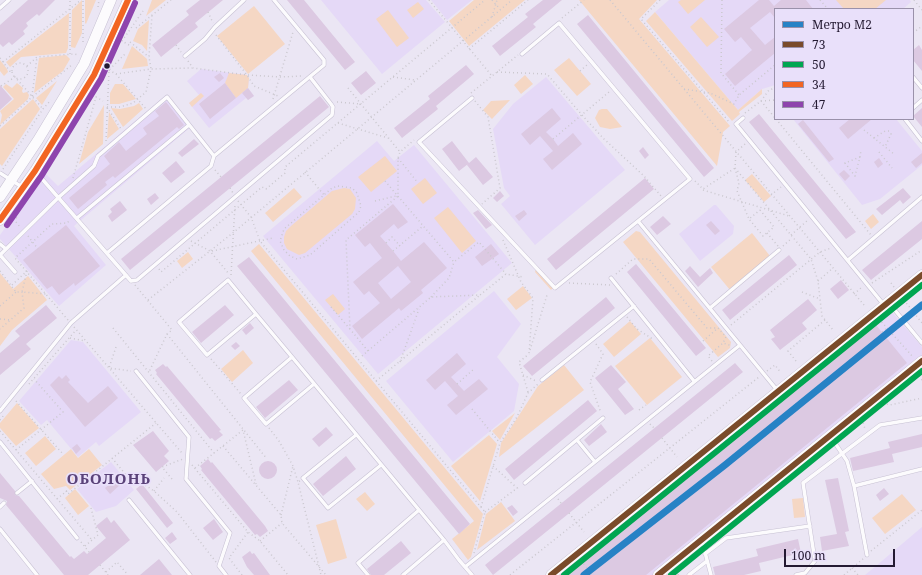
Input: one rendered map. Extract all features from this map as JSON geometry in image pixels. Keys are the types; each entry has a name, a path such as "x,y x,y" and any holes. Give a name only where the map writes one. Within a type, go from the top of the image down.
{"main road":[{"path":"0,197 84,64 111,0"},
{"path":"0,220 35,171 94,75 128,0"},
{"path":"551,575 922,275"},
{"path":"658,575 830,436 921,359"}],"lane":[{"path":"0,8 9,0"},
{"path":"185,56 205,39 214,27 244,0"},
{"path":"107,253 211,166 214,156 322,67 324,60 274,0"},
{"path":"472,98 420,142 555,288 690,179 559,23 521,54"},
{"path":"35,171 131,281 137,280 332,116 333,107 311,76"},
{"path":"914,78 922,88"},
{"path":"15,272 0,255 59,197 94,166 98,156 105,149 167,97 214,156"},
{"path":"914,107 922,100"},
{"path":"743,116 736,124 869,286 922,343"},
{"path":"906,120 922,140"},
{"path":"76,217 189,125"},
{"path":"0,174 23,188"},
{"path":"848,260 922,197"},
{"path":"638,221 727,329 738,346 778,391"},
{"path":"0,244 6,249"},
{"path":"710,308 779,250"},
{"path":"0,411 71,323 126,275"},
{"path":"611,278 694,381"},
{"path":"256,314 207,355 179,322 228,280 472,575"},
{"path":"542,380 634,306"},
{"path":"465,567 738,346"},
{"path":"292,357 244,398 266,424 314,384"},
{"path":"136,371 189,437 186,479 230,533 219,566 226,575"},
{"path":"525,483 603,418"},
{"path":"796,575 805,572 815,561 803,483 880,425 922,418"},
{"path":"356,434 304,478 328,508 381,464"},
{"path":"830,436 847,461 854,486 867,555"},
{"path":"577,440 595,462"},
{"path":"0,442 77,538"},
{"path":"854,486 922,469"},
{"path":"17,493 32,481"},
{"path":"129,500 190,575"},
{"path":"0,507 4,503"},
{"path":"368,575 358,563 418,510"},
{"path":"705,554 726,538 810,526"},
{"path":"0,529 37,575"},
{"path":"403,575 444,540"},
{"path":"701,540 711,575"},
{"path":"689,575 707,561"}],"path":[{"path":"70,0 70,54"},
{"path":"3,62 82,0"},
{"path":"82,0 85,32"},
{"path":"136,28 171,0"},
{"path":"429,0 492,76"},
{"path":"155,264 161,272 262,187 266,190 271,186 285,174 285,167 485,0"},
{"path":"492,0 500,10"},
{"path":"492,17 497,0"},
{"path":"148,300 234,232 512,0"},
{"path":"469,49 528,0"},
{"path":"560,20 584,0"},
{"path":"610,0 864,305"},
{"path":"660,0 641,19 732,125"},
{"path":"722,0 721,73 739,96"},
{"path":"820,0 827,8"},
{"path":"914,0 922,10"},
{"path":"129,45 122,41 143,11"},
{"path":"208,12 216,37 247,75 254,86 275,94"},
{"path":"107,107 126,106 139,100 146,92 151,69 149,57 152,15"},
{"path":"270,111 295,25"},
{"path":"914,32 922,26"},
{"path":"130,42 149,57"},
{"path":"176,45 192,68"},
{"path":"27,66 37,57 70,54 81,57"},
{"path":"105,149 109,70 125,54"},
{"path":"482,204 500,188 488,117 470,95 496,72 521,54"},
{"path":"32,97 37,57"},
{"path":"0,58 43,109"},
{"path":"14,76 13,68 17,64 22,63 27,66"},
{"path":"14,76 20,79 26,76 28,72 27,66"},
{"path":"683,88 703,92 734,104 739,96 774,66"},
{"path":"116,74 151,69 192,68 247,75 281,77 311,76"},
{"path":"109,70 116,74 149,112"},
{"path":"0,126 32,97 66,71"},
{"path":"496,72 547,74 604,139 644,176 664,200"},
{"path":"1,86 14,76"},
{"path":"393,77 416,80"},
{"path":"348,88 400,152"},
{"path":"553,139 614,88"},
{"path":"743,116 761,101 769,90 774,88"},
{"path":"70,188 96,97 103,101"},
{"path":"0,174 43,109 52,99"},
{"path":"761,101 774,100"},
{"path":"761,101 774,118"},
{"path":"330,102 361,104"},
{"path":"107,107 124,133"},
{"path":"776,120 873,238"},
{"path":"338,123 388,138"},
{"path":"864,130 894,154"},
{"path":"874,138 885,131 889,131 891,134 885,147"},
{"path":"350,329 346,240 398,196 398,158 400,152 417,138"},
{"path":"749,219 760,210 774,227 763,236 749,219 737,191 739,182 735,168 736,152 750,140"},
{"path":"860,157 845,163 855,176 860,157 861,150"},
{"path":"879,152 892,168"},
{"path":"398,158 418,183"},
{"path":"211,166 221,177"},
{"path":"735,168 811,259 818,281 822,316 833,330"},
{"path":"305,172 324,195"},
{"path":"385,181 454,262"},
{"path":"771,195 785,183"},
{"path":"338,186 352,188 357,193 360,200 358,212 310,255 297,259 290,256 284,250 280,241 284,229 324,195 338,186"},
{"path":"230,188 250,218 260,241 485,512"},
{"path":"703,189 789,216"},
{"path":"375,201 398,196"},
{"path":"228,280 231,277 235,197"},
{"path":"790,235 812,216"},
{"path":"76,217 67,223 52,224 15,258 186,458 162,466 172,479"},
{"path":"393,251 423,226"},
{"path":"500,227 498,228 519,276 534,298 529,354"},
{"path":"767,233 780,249 793,238"},
{"path":"386,243 392,237 400,246"},
{"path":"187,238 194,244 210,251 273,238"},
{"path":"362,356 431,298 450,278 454,262 479,242 506,274 523,277"},
{"path":"727,329 820,252 837,246"},
{"path":"854,294 863,286 869,286 922,250"},
{"path":"611,278 634,259 649,259 707,328 718,328 726,337 723,343 708,356 715,364"},
{"path":"818,281 833,268"},
{"path":"0,271 16,292"},
{"path":"11,285 27,271"},
{"path":"0,329 24,308 22,292 27,271"},
{"path":"376,381 506,274"},
{"path":"131,281 172,330"},
{"path":"562,282 617,285"},
{"path":"0,306 16,292 46,294"},
{"path":"802,292 820,299"},
{"path":"528,393 519,362 529,354 547,294"},
{"path":"431,298 480,295"},
{"path":"887,304 879,319 913,357 921,359"},
{"path":"908,304 922,323"},
{"path":"331,307 368,351"},
{"path":"400,362 419,308"},
{"path":"625,314 637,329 646,334"},
{"path":"0,318 12,320"},
{"path":"796,361 788,351 825,320"},
{"path":"149,372 167,334 179,322"},
{"path":"113,328 214,453"},
{"path":"703,341 718,328"},
{"path":"882,332 887,328"},
{"path":"25,390 76,330"},
{"path":"167,334 267,459"},
{"path":"70,338 86,341"},
{"path":"592,340 603,354 590,382 603,418"},
{"path":"723,343 738,346"},
{"path":"109,368 116,347"},
{"path":"207,355 244,398"},
{"path":"510,575 775,365 781,373"},
{"path":"109,368 136,371"},
{"path":"457,384 474,369"},
{"path":"918,374 922,380"},
{"path":"481,507 500,443 517,417 528,393 540,382 523,375"},
{"path":"16,450 63,412 34,378"},
{"path":"882,403 890,405 922,398"},
{"path":"12,405 16,401 63,454"},
{"path":"639,410 646,405"},
{"path":"0,420 8,410"},
{"path":"472,410 500,443"},
{"path":"862,419 866,435"},
{"path":"66,491 68,494 156,423"},
{"path":"266,424 279,441 293,466 321,568 321,575"},
{"path":"195,468 244,430"},
{"path":"244,430 256,485"},
{"path":"0,431 92,540"},
{"path":"662,438 677,457"},
{"path":"223,446 281,515"},
{"path":"22,457 26,454"},
{"path":"112,458 126,475 136,479 154,491 177,512 219,566"},
{"path":"188,460 248,532 260,541 288,575"},
{"path":"293,466 281,515 282,523 326,575"},
{"path":"493,466 518,488"},
{"path":"154,491 164,478"},
{"path":"298,482 304,478"},
{"path":"472,559 485,512 525,483"},
{"path":"57,499 69,489"},
{"path":"85,546 98,535 91,508"},
{"path":"844,575 922,510"},
{"path":"569,513 584,532"},
{"path":"260,541 282,523"},
{"path":"242,575 229,558 248,532"},
{"path":"77,538 89,552"},
{"path":"106,572 118,562 128,575"},
{"path":"582,563 593,575"},
{"path":"100,565 108,575"},
{"path":"678,575 680,567"},
{"path":"852,568 857,575"}],"shaded area":[{"path":"82,0 82,33 75,48 71,47 72,10"},
{"path":"85,0 96,0 86,24 85,23"},
{"path":"152,0 166,0 146,16"},
{"path":"321,0 426,0 445,22 382,74"},
{"path":"431,0 472,0 447,20"},
{"path":"474,0 525,0 469,46 449,21"},
{"path":"579,0 657,0 639,19 730,126 723,132 717,166"},
{"path":"669,0 910,0 911,2 904,8 774,8 774,85 762,89 738,110 655,12"},
{"path":"681,0 705,0 688,14 678,2"},
{"path":"836,0 886,0 876,8 843,8"},
{"path":"418,2 424,9 413,18 407,10"},
{"path":"254,6 285,44 248,74 217,36"},
{"path":"388,10 409,38 397,47 376,19"},
{"path":"655,12 738,110 762,89 762,94 739,112 740,114 732,121 646,21"},
{"path":"69,13 68,48 66,53 21,57 10,67 6,62"},
{"path":"701,17 719,37 707,47 690,27"},
{"path":"149,20 147,51 142,45 133,41 138,29"},
{"path":"132,46 147,59 148,66 122,69"},
{"path":"66,55 70,59 63,71 34,93 39,58"},
{"path":"569,58 591,84 577,96 554,70"},
{"path":"0,60 8,72 4,76 0,71"},
{"path":"201,69 247,75 249,78 248,88 254,96 248,100 246,98 209,128 189,103 199,95 187,81"},
{"path":"229,73 247,75 249,78 248,88 236,98 225,83"},
{"path":"525,75 533,84 521,94 514,85"},
{"path":"546,77 625,170 535,245 501,204 510,196 504,188 493,129 513,104"},
{"path":"57,81 42,105 36,98"},
{"path":"17,83 23,88 23,93 27,92 29,95 28,99 0,125 2,115 0,111 14,99 3,87 6,84 12,88"},
{"path":"115,84 123,84 136,99 119,104 110,104 110,93"},
{"path":"201,93 204,96 192,107 189,103"},
{"path":"166,95 192,126 74,226 106,265 59,306 0,239 0,235 45,173 58,186"},
{"path":"33,99 40,109 2,166 0,164 0,129"},
{"path":"510,100 492,119 483,110 491,101"},
{"path":"139,103 143,109 123,127 111,108 120,109 134,106"},
{"path":"104,105 103,144 79,164 88,132"},
{"path":"607,109 622,127 610,129 600,127 595,118 599,110"},
{"path":"109,112 119,129 107,139"},
{"path":"794,120 897,120 922,151 922,165 880,199 862,205"},
{"path":"377,141 394,161 414,145 512,263 378,374 263,236"},
{"path":"385,156 397,171 371,192 358,177"},
{"path":"752,174 771,196 764,202 745,180"},
{"path":"425,178 437,193 423,204 411,189"},
{"path":"294,188 302,197 273,222 265,213"},
{"path":"344,188 350,189 356,198 355,209 352,214 305,253 299,255 287,249 284,243 286,231 332,191"},
{"path":"714,205 716,205 734,226 733,234 700,261 679,234"},
{"path":"448,207 476,241 462,253 434,218"},
{"path":"873,214 879,222 871,229 865,221"},
{"path":"636,231 640,232 731,342 730,348 718,357 623,242"},
{"path":"752,233 770,256 730,290 711,267"},
{"path":"259,244 483,514 471,557 468,560 452,539 474,521 251,251"},
{"path":"188,252 193,259 182,268 177,261"},
{"path":"536,269 553,288 551,290 535,272"},
{"path":"0,273 13,289 28,276 47,300 12,330 0,346"},
{"path":"523,286 532,298 516,310 507,299"},
{"path":"494,291 521,324 497,357 519,384 514,411 453,462 386,381"},
{"path":"333,294 345,309 338,315 325,300"},
{"path":"887,306 922,347 922,359 654,575 554,575"},
{"path":"630,321 641,334 614,357 603,344"},
{"path":"650,338 682,377 647,405 615,366"},
{"path":"71,340 83,342 141,412 99,446 96,442 78,457 47,420 41,425 19,401"},
{"path":"243,350 253,363 232,382 221,369"},
{"path":"564,365 584,390 499,457 501,443 538,386"},
{"path":"17,403 39,428 16,446 0,428 0,423"},
{"path":"515,413 500,440 492,431"},
{"path":"489,435 497,444 480,501 451,466"},
{"path":"45,436 56,449 36,466 25,453"},
{"path":"71,449 78,458 89,449 102,465 70,490 66,486 54,489 41,474"},
{"path":"111,462 134,490 116,506 96,512 77,489"},
{"path":"75,489 89,506 78,515 65,498"},
{"path":"365,492 375,504 367,511 356,499"},
{"path":"902,494 916,510 885,534 872,518"},
{"path":"803,498 805,517 794,518 792,499"},
{"path":"501,502 515,521 477,550 486,514"},
{"path":"336,519 347,558 328,564 316,525"},
{"path":"922,527 922,575 865,575 876,566"}],"building":[{"path":"28,0 55,0 39,16 37,14 26,23 28,26 23,31 25,34 12,45 9,42 3,47 0,44 0,25"},
{"path":"200,0 223,0 195,23 198,27 161,57 152,45 189,15 186,11"},
{"path":"287,0 304,0 355,62 345,70"},
{"path":"543,0 562,0 533,24 536,27 500,56 492,46 528,17 525,14"},
{"path":"759,0 769,0 774,6 781,0 806,0 812,8 774,8 774,17 770,12 750,28 765,45 774,38 774,54 735,86 725,74 752,50 741,37 735,42 724,29"},
{"path":"588,15 714,168 704,177 577,24"},
{"path":"919,45 922,50 922,71 914,61 914,49"},
{"path":"466,65 474,74 436,106 438,109 402,138 394,128 430,99 428,96"},
{"path":"366,71 376,83 361,95 351,83"},
{"path":"220,73 224,78 219,82 214,77"},
{"path":"225,83 236,98 210,119 199,104"},
{"path":"0,85 12,99 0,110"},
{"path":"248,88 254,96 248,100 242,93"},
{"path":"320,96 329,107 130,270 121,259"},
{"path":"166,102 184,125 179,129 177,127 115,178 113,176 105,182 107,185 78,209 69,198 110,164 104,156 119,142 126,151 147,134 143,128 159,116 155,111"},
{"path":"552,108 561,119 546,132 558,146 573,133 582,144 552,170 543,159 553,151 540,136 530,145 521,134"},
{"path":"922,108 922,127 914,117 914,115"},
{"path":"759,114 856,232 846,239 749,122"},
{"path":"803,120 834,159 829,162 798,124"},
{"path":"849,120 871,120 848,139 839,128"},
{"path":"194,139 199,144 182,157 178,153"},
{"path":"452,141 469,163 476,157 493,177 483,185 467,165 468,164 459,171 442,149"},
{"path":"643,147 649,155 645,159 639,151"},
{"path":"922,153 922,163 916,168 911,162"},
{"path":"879,158 883,164 878,168 874,162"},
{"path":"176,161 185,172 171,183 162,173"},
{"path":"844,170 850,176 845,181 839,174"},
{"path":"645,178 654,189 556,270 547,259"},
{"path":"903,188 911,197 903,204 900,200 882,215 876,209"},
{"path":"500,191 504,196 497,202 493,198"},
{"path":"155,193 159,198 151,205 147,199"},
{"path":"120,201 127,210 112,222 108,216 112,212 110,209"},
{"path":"393,204 408,222 398,229 394,224 380,236 401,261 424,242 447,268 421,290 423,293 401,311 399,308 362,339 352,326 380,303 369,291 364,295 353,282 382,258 370,243 365,247 355,235","holes":["398,266 411,282 391,299 378,283"]},
{"path":"478,210 492,225 486,229 473,213"},
{"path":"524,210 527,214 519,221 515,216"},
{"path":"663,216 671,224 657,235 650,227"},
{"path":"711,221 720,231 715,235 706,225"},
{"path":"922,221 922,239 871,280 862,270"},
{"path":"66,225 100,266 75,286 74,283 59,295 52,286 47,289 23,260"},
{"path":"491,244 499,254 482,266 475,257"},
{"path":"789,255 797,265 730,320 722,310"},
{"path":"249,257 470,524 459,534 237,266"},
{"path":"636,264 706,348 696,356 627,272"},
{"path":"690,266 700,277 710,268 713,273 698,287 685,271"},
{"path":"841,280 849,290 838,299 830,289"},
{"path":"606,297 615,308 532,376 523,366"},
{"path":"808,299 817,310 802,323 807,329 780,350 771,339 775,337 770,330"},
{"path":"46,305 57,318 26,344 31,349 0,375 0,353 20,336 15,331"},
{"path":"225,305 234,315 201,343 192,332"},
{"path":"250,323 254,328 246,335 242,330"},
{"path":"876,325 907,363 646,575 566,575"},
{"path":"236,342 240,346 235,350 231,346"},
{"path":"457,353 466,364 451,377 464,391 479,379 488,389 456,415 447,405 458,396 445,381 435,390 426,380"},
{"path":"735,363 743,372 493,575 485,565"},
{"path":"163,364 166,367 167,366 221,430 219,431 223,435 215,441 212,438 210,439 156,374 157,373 155,370"},
{"path":"611,365 626,382 618,389 634,409 625,415 595,378"},
{"path":"66,375 70,380 68,382 88,403 108,386 118,398 85,427 50,385 59,376 62,379"},
{"path":"289,380 298,390 265,418 256,407"},
{"path":"588,400 597,411 514,480 505,469"},
{"path":"601,424 607,432 589,446 584,440"},
{"path":"326,427 333,435 319,447 312,439"},
{"path":"153,431 169,451 164,456 169,461 156,472 133,445"},
{"path":"922,434 922,447 892,454 894,462 853,471 850,458 890,448 888,442"},
{"path":"77,444 81,449 76,454 72,448"},
{"path":"346,456 356,469 323,496 313,484"},
{"path":"208,459 265,526 268,531 260,537 257,534 255,535 201,470 202,469 200,466"},
{"path":"268,461 274,464 277,470 274,476 268,479 262,476 259,470 262,464"},
{"path":"0,473 15,491 15,495 19,496 70,557 71,556 74,559 84,551 87,554 106,538 96,526 107,517 111,523 114,520 130,540 88,575 64,575 6,505 7,501 0,498"},
{"path":"838,478 849,531 845,532 849,546 822,551 820,537 837,534 825,480"},
{"path":"116,479 121,484 110,494 105,488"},
{"path":"142,484 173,523 167,528 136,489"},
{"path":"884,488 889,494 880,501 876,495"},
{"path":"512,505 518,512 513,516 507,508"},
{"path":"214,519 223,532 213,540 203,528"},
{"path":"172,532 177,539 170,544 165,538"},
{"path":"798,539 801,553 759,563 761,571 744,575 715,575 713,567 758,556 756,549"},
{"path":"401,541 411,553 384,575 371,575 367,569"},
{"path":"250,551 252,554 254,553 270,575 254,575 247,567 242,557"},
{"path":"159,559 172,575 140,575"}],"metro line":[{"name":"M2","path":"584,575 725,465 922,305"}],"transit line":[{"name":"34","path":"0,220 35,171 94,75 128,0"},
{"name":"47","path":"7,225 42,175 101,79 135,3"},
{"name":"73","path":"551,575 922,275"},
{"name":"50","path":"564,575 922,285"},
{"name":"73","path":"658,575 922,361"},
{"name":"50","path":"671,575 922,371"}],"district":[{"name":"ОБОЛОНЬ","path":"109,480"}]}
